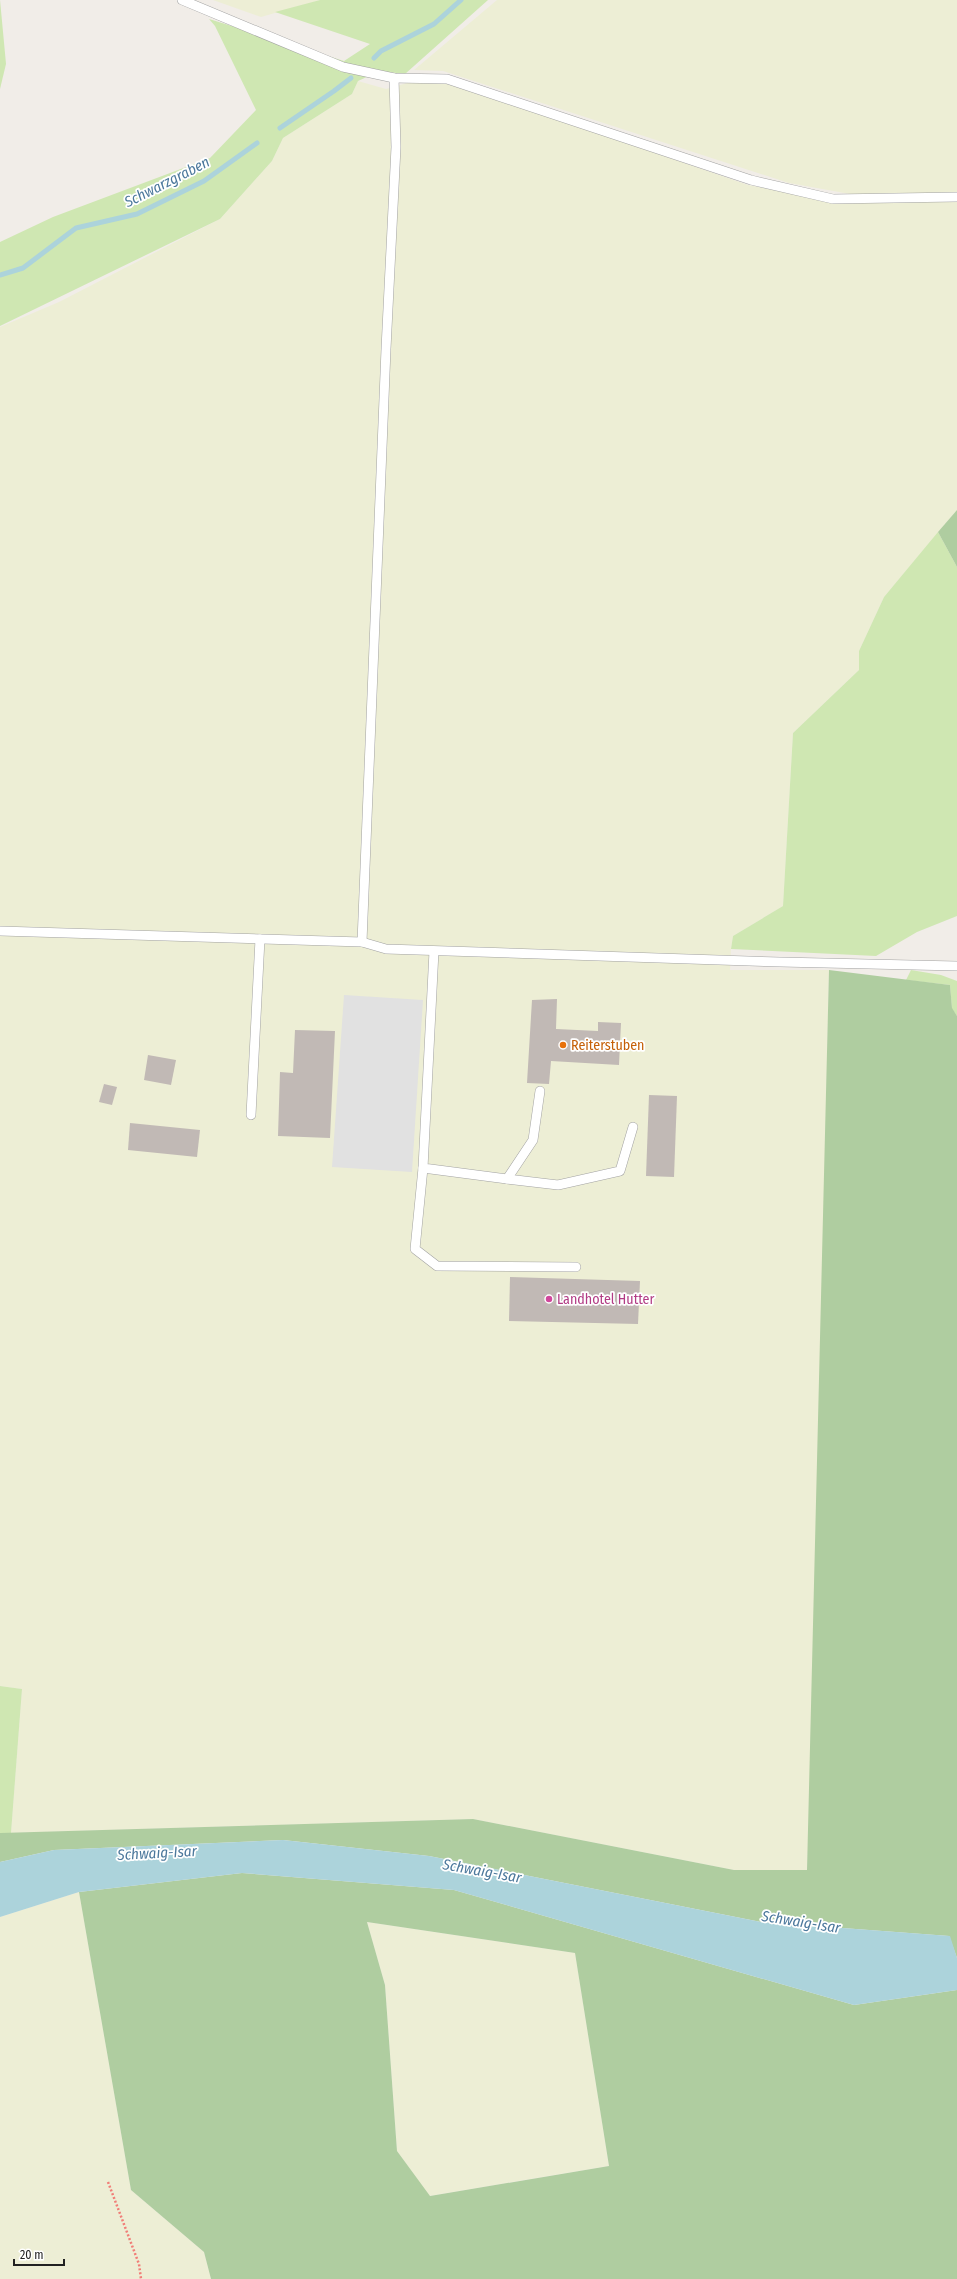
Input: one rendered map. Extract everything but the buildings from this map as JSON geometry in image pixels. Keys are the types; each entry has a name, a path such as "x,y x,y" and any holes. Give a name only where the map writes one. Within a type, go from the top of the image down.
{"lane":[{"path":"182,0 343,67 394,78 447,79 751,180 833,198 957,197"},
{"path":"362,942 386,349 396,147 394,78"},
{"path":"0,931 362,942 386,949 434,951 957,966"},
{"path":"251,1115 260,939"},
{"path":"434,951 423,1168 415,1249 437,1266 576,1267"},
{"path":"507,1179 533,1140 540,1091"},
{"path":"423,1168 558,1185 620,1171 633,1128"}],"path":[{"path":"108,2182 139,2264 141,2279"}],"green space":[{"path":"0,0 6,64 0,89"},
{"path":"213,0 320,0 261,17"},
{"path":"320,0 488,0 405,74 380,71 358,81 352,94 283,138 272,161 220,219 0,326 0,242 53,217 210,158 256,110 215,26 209,19 344,61 370,44 275,12"},
{"path":"497,0 957,0 957,193 911,196 850,194 789,183 443,71 414,70"},
{"path":"358,81 386,89 407,83 446,83 508,102 748,185 831,201 957,198 957,510 884,597 859,651 859,670 793,733 783,906 733,936 731,949 730,970 829,970 814,1715 807,1870 734,1870 473,1819 11,1833 22,1689 0,1686 0,327 59,302 220,219 272,161 283,138 352,94"},
{"path":"957,510 957,567 938,532"},
{"path":"938,532 957,567 957,916 917,932 876,956 731,949 733,936 783,906 793,733 859,670 859,651 884,597"},
{"path":"829,970 950,985 952,1008 957,1016 957,1958 949,1936 761,1922 429,1856 283,1840 54,1850 0,1862 0,1833 473,1819 734,1870 807,1870"},
{"path":"911,970 941,975 957,981 957,1016 952,1009 950,985 906,980"},
{"path":"0,1686 22,1689 11,1833 0,1833"},
{"path":"242,1873 454,1890 854,2005 957,1990 957,2279 211,2279 204,2252 131,2190 79,1892","holes":["367,1922 575,1953 609,2166 430,2196 397,2151 385,1985"]},
{"path":"79,1892 131,2190 204,2252 211,2279 0,2279 0,1917"},
{"path":"367,1922 575,1953 609,2166 429,2196 397,2151 385,1985"}],"shaded area":[{"path":"344,995 423,1000 412,1172 332,1167"}],"water":[{"name":"Schwaig-Isar","path":"283,1840 429,1856 761,1922 950,1936 957,1958 957,1990 854,2005 454,1890 242,1873 79,1892 0,1917 0,1862 54,1850"}],"waterway":[{"name":"Schwarzgraben","path":"374,58 381,51 434,24 461,0"},
{"name":"Schwarzgraben","path":"280,128 351,78"},
{"name":"Schwarzgraben","path":"0,275 23,268 76,228 137,214 204,181 257,143"}],"place":[{"name":"Reiterstuben","path":"563,1045"},
{"name":"Landhotel Hutter","path":"549,1299"}]}
